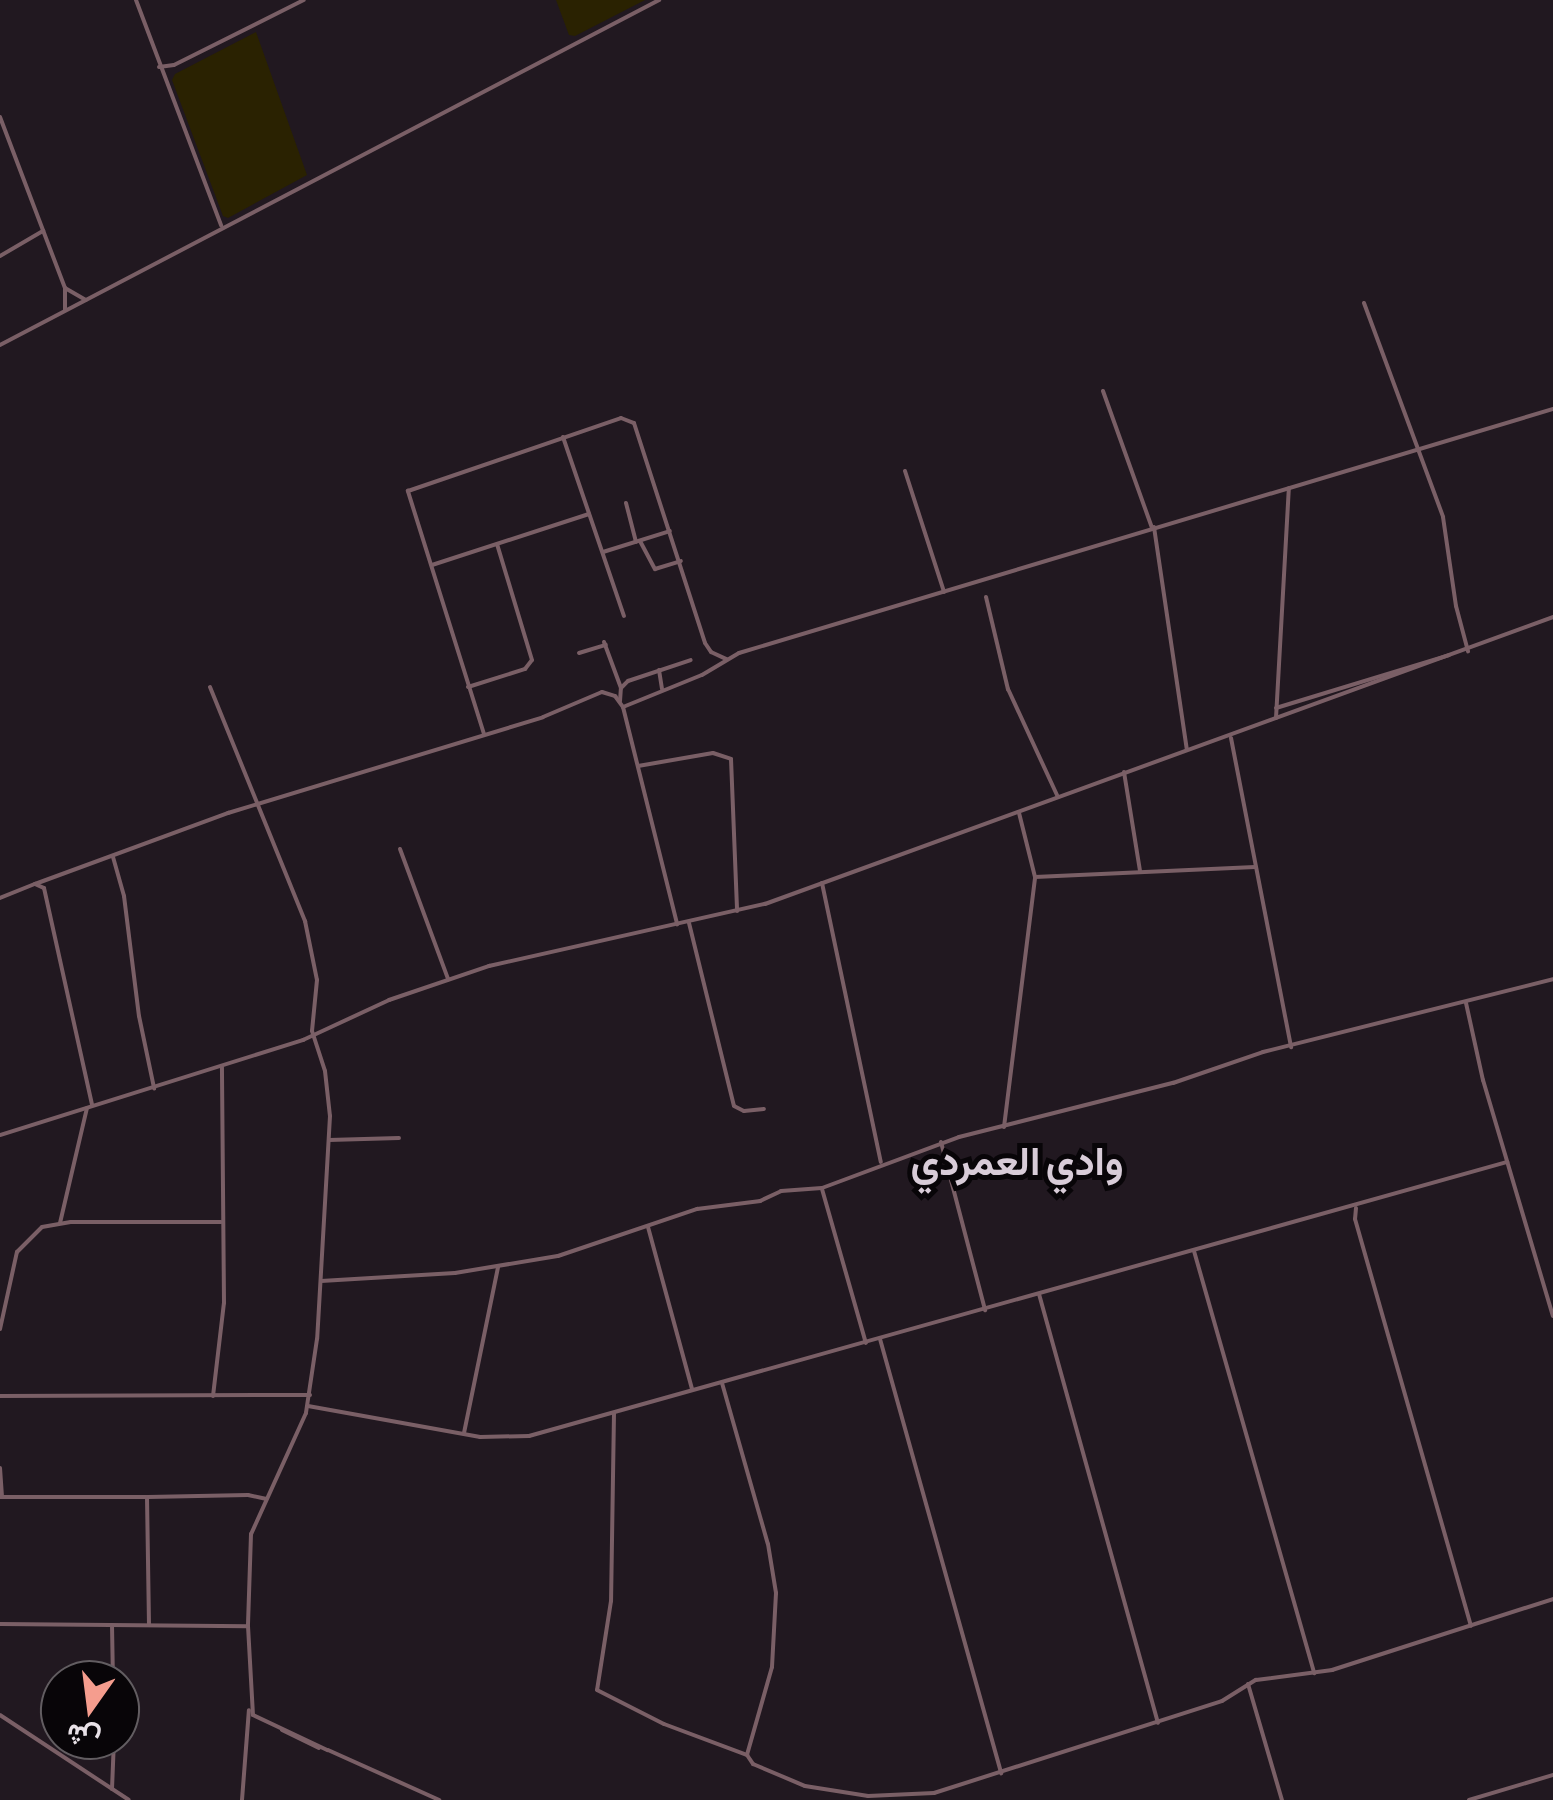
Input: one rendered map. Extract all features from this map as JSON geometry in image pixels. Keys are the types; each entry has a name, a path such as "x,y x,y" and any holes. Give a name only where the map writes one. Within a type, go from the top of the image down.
{"street":[{"path":"136,0 222,227"},
{"path":"159,67 174,65 304,0"},
{"path":"0,345 660,0"},
{"path":"0,117 65,288 65,312"},
{"path":"0,256 43,232"},
{"path":"65,288 86,300"},
{"path":"1364,303 1446,528 1456,606 1469,651"},
{"path":"1103,391 1153,527 1187,751"},
{"path":"624,707 662,688 702,675 726,659 1553,409"},
{"path":"484,734 408,499 410,488 621,418 632,420 705,642 711,652 726,659"},
{"path":"563,437 624,616"},
{"path":"905,471 944,592"},
{"path":"1276,720 1289,488"},
{"path":"626,504 638,541 655,569 681,562"},
{"path":"431,565 589,514"},
{"path":"602,552 670,530"},
{"path":"468,686 525,669 532,663 497,544"},
{"path":"986,597 1015,702 1058,797"},
{"path":"0,1135 154,1090 314,1036 389,1000 448,979 537,952 736,911 822,883 1469,651 1553,617"},
{"path":"579,653 605,644 620,688 620,700"},
{"path":"1276,708 1469,651"},
{"path":"620,688 691,660"},
{"path":"659,670 662,688"},
{"path":"210,687 310,939 318,992 314,1036 327,1082 330,1140 308,1406 250,1541 250,1706 242,1800"},
{"path":"0,898 255,804 543,717 596,693 609,693 624,707 676,924"},
{"path":"1015,702 1024,700"},
{"path":"1231,736 1291,1048"},
{"path":"638,766 705,754 728,756 736,911"},
{"path":"1124,772 1140,872"},
{"path":"1004,1126 1035,877 1019,813"},
{"path":"400,849 448,979"},
{"path":"112,857 124,896 138,1016 154,1090"},
{"path":"1035,877 1257,867"},
{"path":"822,883 881,1164"},
{"path":"35,884 46,892 89,1107 60,1223"},
{"path":"689,921 732,1102 740,1111 764,1109"},
{"path":"321,1281 498,1266 582,1250 697,1209 760,1201 781,1191 822,1188 941,1142 1553,980"},
{"path":"1466,1002 1553,1316"},
{"path":"213,1396 224,1303 222,1066"},
{"path":"330,1140 399,1138"},
{"path":"941,1142 984,1310"},
{"path":"308,1406 464,1434 513,1438 1508,1162"},
{"path":"822,1188 866,1343"},
{"path":"1356,1205 1355,1219 1471,1626"},
{"path":"0,1328 10,1274 22,1244 42,1227 60,1223 221,1222"},
{"path":"648,1227 692,1389"},
{"path":"1194,1251 1314,1673"},
{"path":"464,1434 498,1266"},
{"path":"1039,1294 1158,1723"},
{"path":"880,1339 1000,1773"},
{"path":"722,1383 768,1544 776,1593 772,1666 747,1755 750,1762 774,1774 824,1790 868,1796 934,1793 1158,1723 1228,1698 1248,1684 1314,1673 1553,1599"},
{"path":"0,1396 310,1394"},
{"path":"614,1412 611,1601 597,1690 649,1718 747,1755"},
{"path":"0,1468 1,1497 248,1495 269,1499"},
{"path":"148,1498 150,1624"},
{"path":"0,1624 248,1626"},
{"path":"112,1624 113,1660"},
{"path":"1248,1684 1282,1800"},
{"path":"250,1706 257,1719 439,1800"},
{"path":"0,1715 129,1800"},
{"path":"248,1728 257,1719"},
{"path":"112,1789 113,1760"},
{"path":"1469,1800 1553,1775"},
{"path":"934,1793 937,1800"}],"sand":[{"path":"556,0 645,0 575,36 569,35"},
{"path":"256,32 307,175 228,218 223,216 172,80 175,74"}],"district":[{"name":"وادي العمردي","path":"1017,1161"}]}
